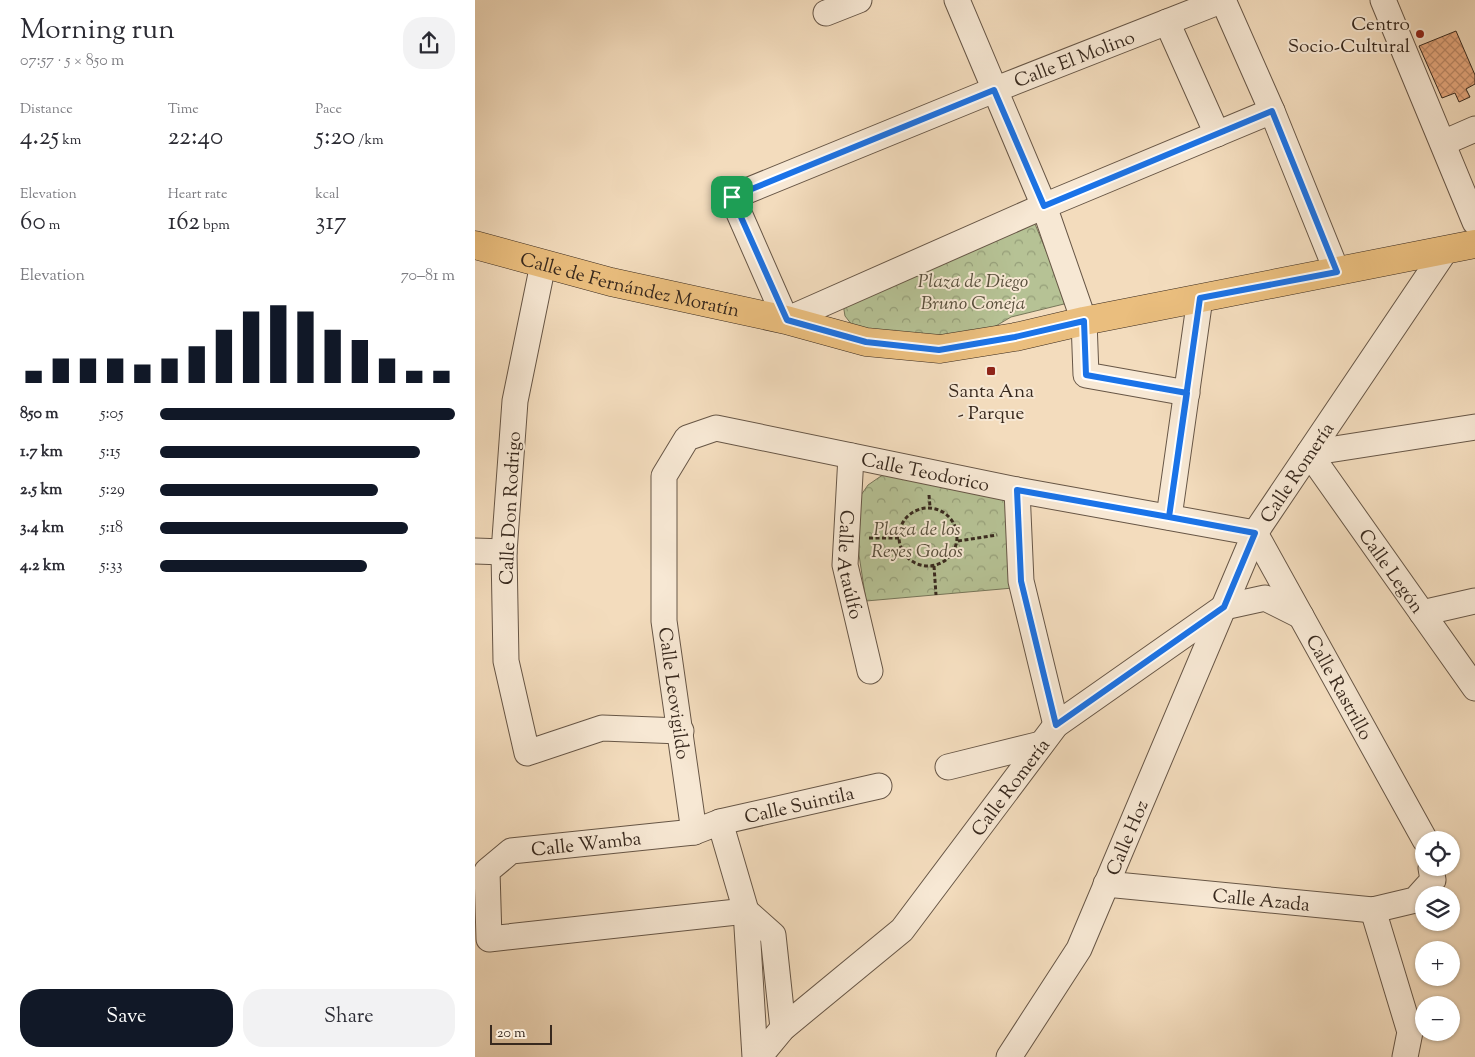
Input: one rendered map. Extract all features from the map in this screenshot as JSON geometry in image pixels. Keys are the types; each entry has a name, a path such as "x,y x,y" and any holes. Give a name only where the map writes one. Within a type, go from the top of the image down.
{"main road":[{"path":"787,320 866,342 939,350 1015,337 1084,321 1475,244"},
{"name":"Calle de Fernández Moratín","path":"475,245 611,282 787,320"}],"street":[{"path":"826,14 859,0"},
{"path":"957,0 1044,206 1084,321 1086,375 1187,393"},
{"path":"1223,0 1272,111 1337,272"},
{"name":"Calle El Molino","path":"787,320 732,197 994,90 1223,0"},
{"path":"1383,0 1475,222"},
{"path":"1167,22 1217,134"},
{"path":"787,320 1044,206 1272,111"},
{"path":"1443,143 1475,129"},
{"name":"Calle Romería","path":"757,1057 783,1028 902,930 1049,734 1224,607 1255,533 1445,251"},
{"name":"Calle Don Rodrigo","path":"543,264 515,401 504,552 506,661 527,753 601,728 681,731"},
{"path":"1169,517 1200,298"},
{"path":"1309,454 1475,427"},
{"name":"Calle Teodorico","path":"687,438 716,428 1017,490 1255,533"},
{"name":"Calle Leovigildo","path":"687,438 664,476 664,621 694,832"},
{"name":"Calle Legón","path":"1309,454 1475,688"},
{"name":"Calle Ataúlfo","path":"851,456 845,565 870,671"},
{"path":"948,767 1049,734 1021,581 1017,490"},
{"name":"Calle Rastrillo","path":"1255,533 1420,831"},
{"path":"475,551 504,552"},
{"path":"1224,607 1265,598 1301,616"},
{"path":"1422,613 1475,601"},
{"name":"Calle Hoz","path":"1009,1057 1079,949 1224,607"},
{"name":"Calle Suintila","path":"720,822 879,786"},
{"path":"694,832 720,822 746,911 757,1057"},
{"name":"Calle Wamba","path":"694,832 511,850 487,871 489,939 746,911"},
{"name":"Calle Azada","path":"1106,884 1373,910 1415,900 1433,880 1432,876"},
{"path":"1373,910 1410,1032 1405,1057"},
{"path":"746,911 773,935 783,1028"}],"path":[{"path":"930,507 942,510 951,518 957,528 958,541 954,552 945,561 934,566 924,566 914,563 906,556 901,548 899,538 901,526 907,515 918,509 930,507"},
{"path":"958,541 1019,533"},
{"path":"846,537 899,538"},
{"path":"934,566 936,595"}],"green space":[{"name":"Plaza de Diego Bruno Coneja","path":"1030,223 1035,224 1066,299 1064,304 1011,317 989,330 961,334 895,337 852,325 845,316 843,304"},
{"name":"Plaza de los Reyes Godos","path":"884,474 1006,499 1013,588 866,601 859,555 859,498 868,485"}],"building":[{"path":"1456,31 1475,75 1475,84 1466,89 1470,97 1459,102 1455,93 1442,98 1419,46"}],"place":[{"name":"Centro Socio-Cultural","path":"1420,34"},
{"name":"Santa Ana - Parque","path":"991,371"}],"route":[{"path":"732,197 787,320 866,342 939,350 1015,337 1084,321 1086,375 1187,393 1169,517 1255,533 1224,607 1056,725 1021,581 1017,490 1169,517 1178,455 1187,393 1200,298 1337,272 1272,111 1044,206 994,90 732,197"}]}
